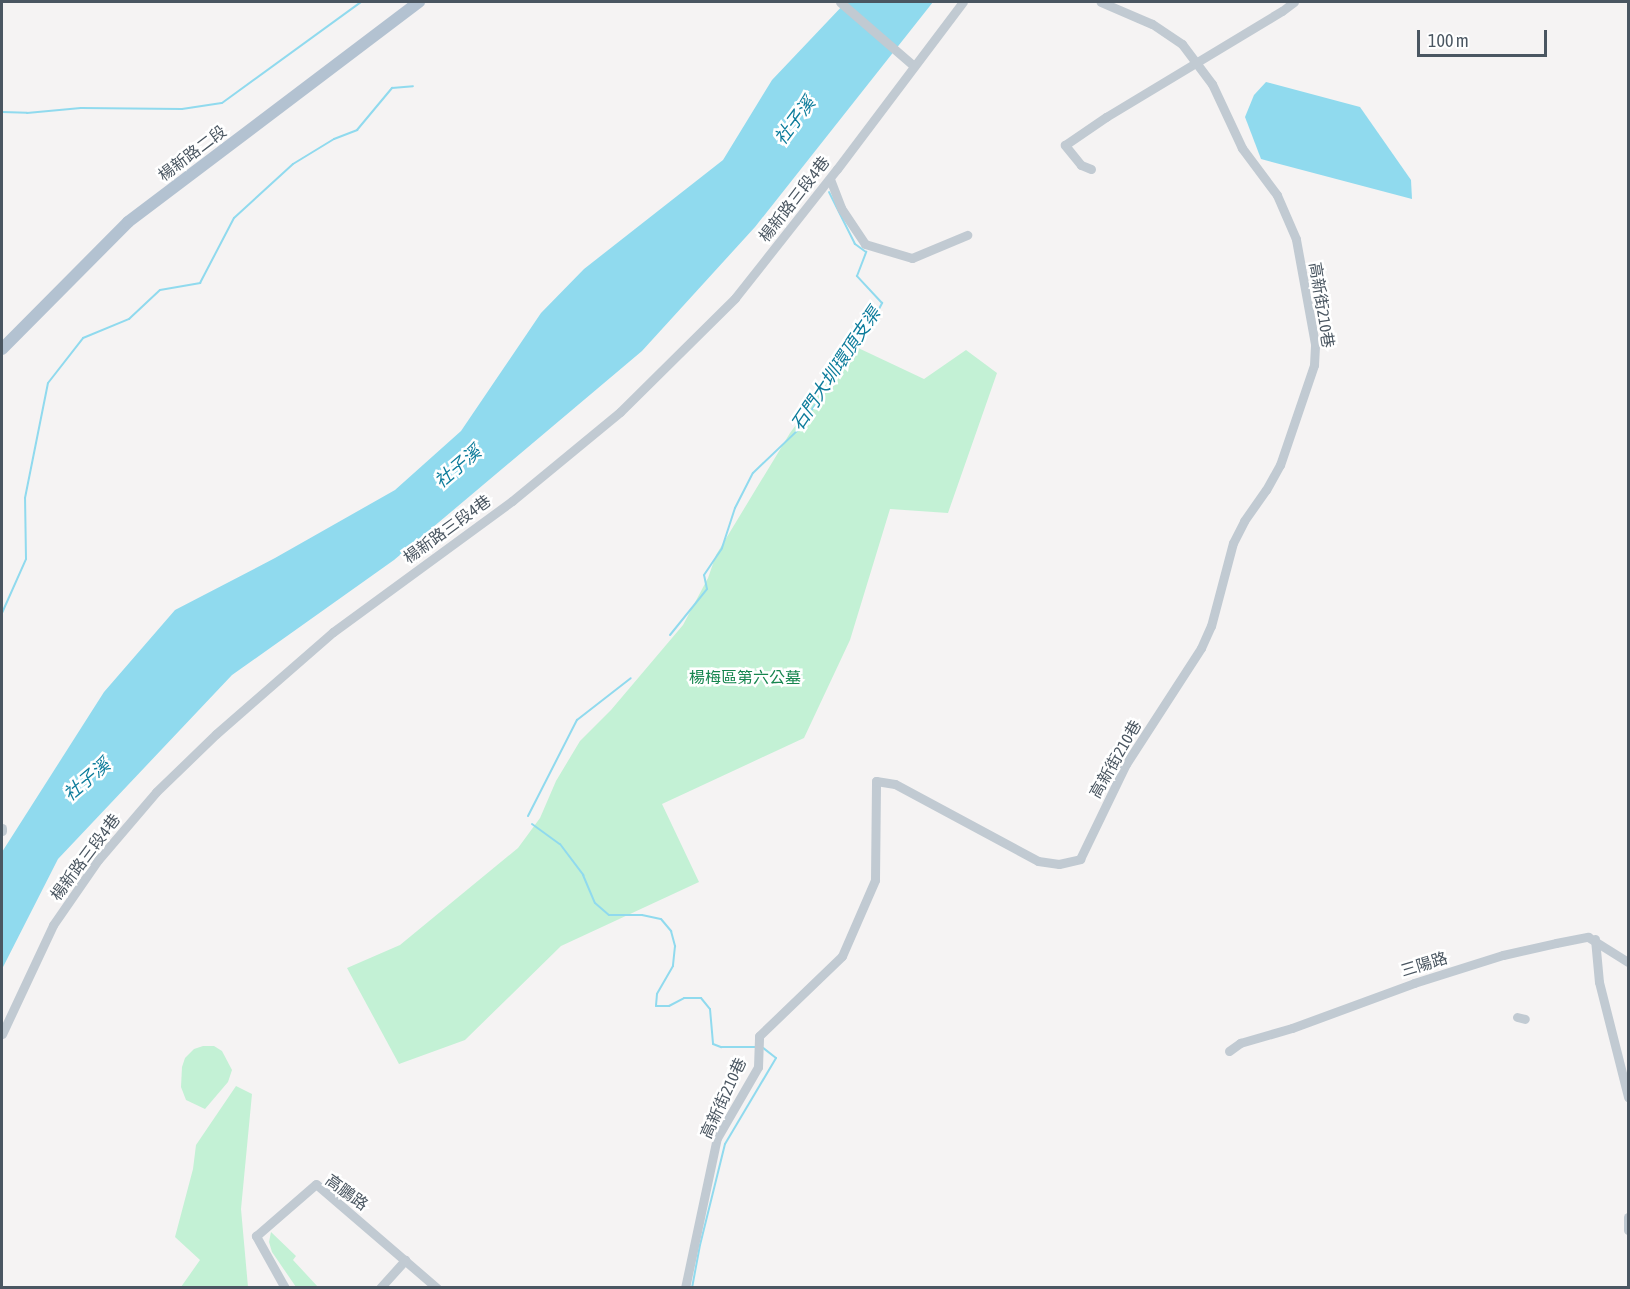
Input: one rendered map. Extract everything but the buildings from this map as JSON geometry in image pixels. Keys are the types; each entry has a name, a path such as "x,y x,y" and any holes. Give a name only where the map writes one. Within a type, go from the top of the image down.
{"main road":[{"name":"楊新路二段","path":"2,349 128,222 418,2"}],"street":[{"path":"840,2 914,66"},
{"name":"楊新路三段4巷","path":"2,1034 53,925 98,860 156,792 216,734 333,632 512,501 620,412 735,298 830,179 963,2"},
{"name":"高新街210巷","path":"685,1287 717,1138 758,1067 759,1036 842,956 875,880 876,781 895,784 1038,861 1059,864 1080,860 1126,764 1201,648 1211,626 1233,543 1280,465 1316,353 1292,230 1277,195 1242,148 1212,84 1198,62 1182,44 1152,24 1101,2"},
{"path":"1091,169 1081,165 1065,145 1106,117 1294,2"},
{"path":"830,179 841,208 865,244 912,258 967,235"},
{"name":"三陽路","path":"1229,1051 1240,1044 1292,1028 1367,999 1503,955 1588,937 1595,939"},
{"path":"1595,939 1629,962"},
{"path":"1595,939 1599,982 1629,1097"},
{"name":"高鵬路","path":"285,1287 256,1236 316,1184 437,1287"},
{"path":"1629,1217 1629,1230"},
{"path":"380,1287 405,1260"}],"green space":[{"name":"楊梅區第六公墓","path":"854,346 924,379 966,350 997,373 948,513 890,509 850,640 804,738 662,804 699,882 561,946 465,1040 399,1064 347,968 400,945 518,848 540,818 556,781 580,741 611,710 683,625 708,578 716,555 790,433"},
{"path":"214,1046 222,1051 232,1070 228,1082 205,1109 186,1100 181,1087 185,1058 194,1049"},
{"path":"236,1086 252,1094 241,1209 248,1287 181,1287 200,1260 175,1237 193,1169 196,1145"},
{"path":"271,1232 296,1256 293,1260 318,1287 296,1287 272,1252 269,1242"}],"water":[{"path":"846,2 933,2 755,227 642,351 394,560 232,675 58,859 2,969 2,852 104,692 175,610 275,558 395,490 461,431 541,313 584,269 723,160 772,80"},
{"path":"1266,82 1360,107 1411,180 1412,199 1261,159 1245,117 1254,95"}],"waterway":[{"path":"2,112 27,113 81,108 182,109 222,103 361,2"},
{"name":"社子溪","path":"2,613 26,559 25,498 48,383 83,338 129,319 160,290 200,283 234,218 293,164 334,139 357,130 392,88 413,86"},
{"name":"石門大圳環頂支渠","path":"670,635 707,589 704,575 722,548 735,508 753,473 797,431 871,324 882,303 857,276 866,252 855,244 829,192"},
{"name":"石門大圳環頂支渠","path":"528,816 577,720 631,678"},
{"name":"石門大圳環頂支渠","path":"532,824 560,844 583,875 595,903 609,915 642,915 661,919 671,931 675,946 673,966 657,994 656,1006 669,1006 684,998 701,998 710,1009 713,1044 721,1047 755,1047"},
{"name":"石門大圳環頂支渠","path":"692,1288 700,1245 725,1144 776,1058 763,1048"}]}
